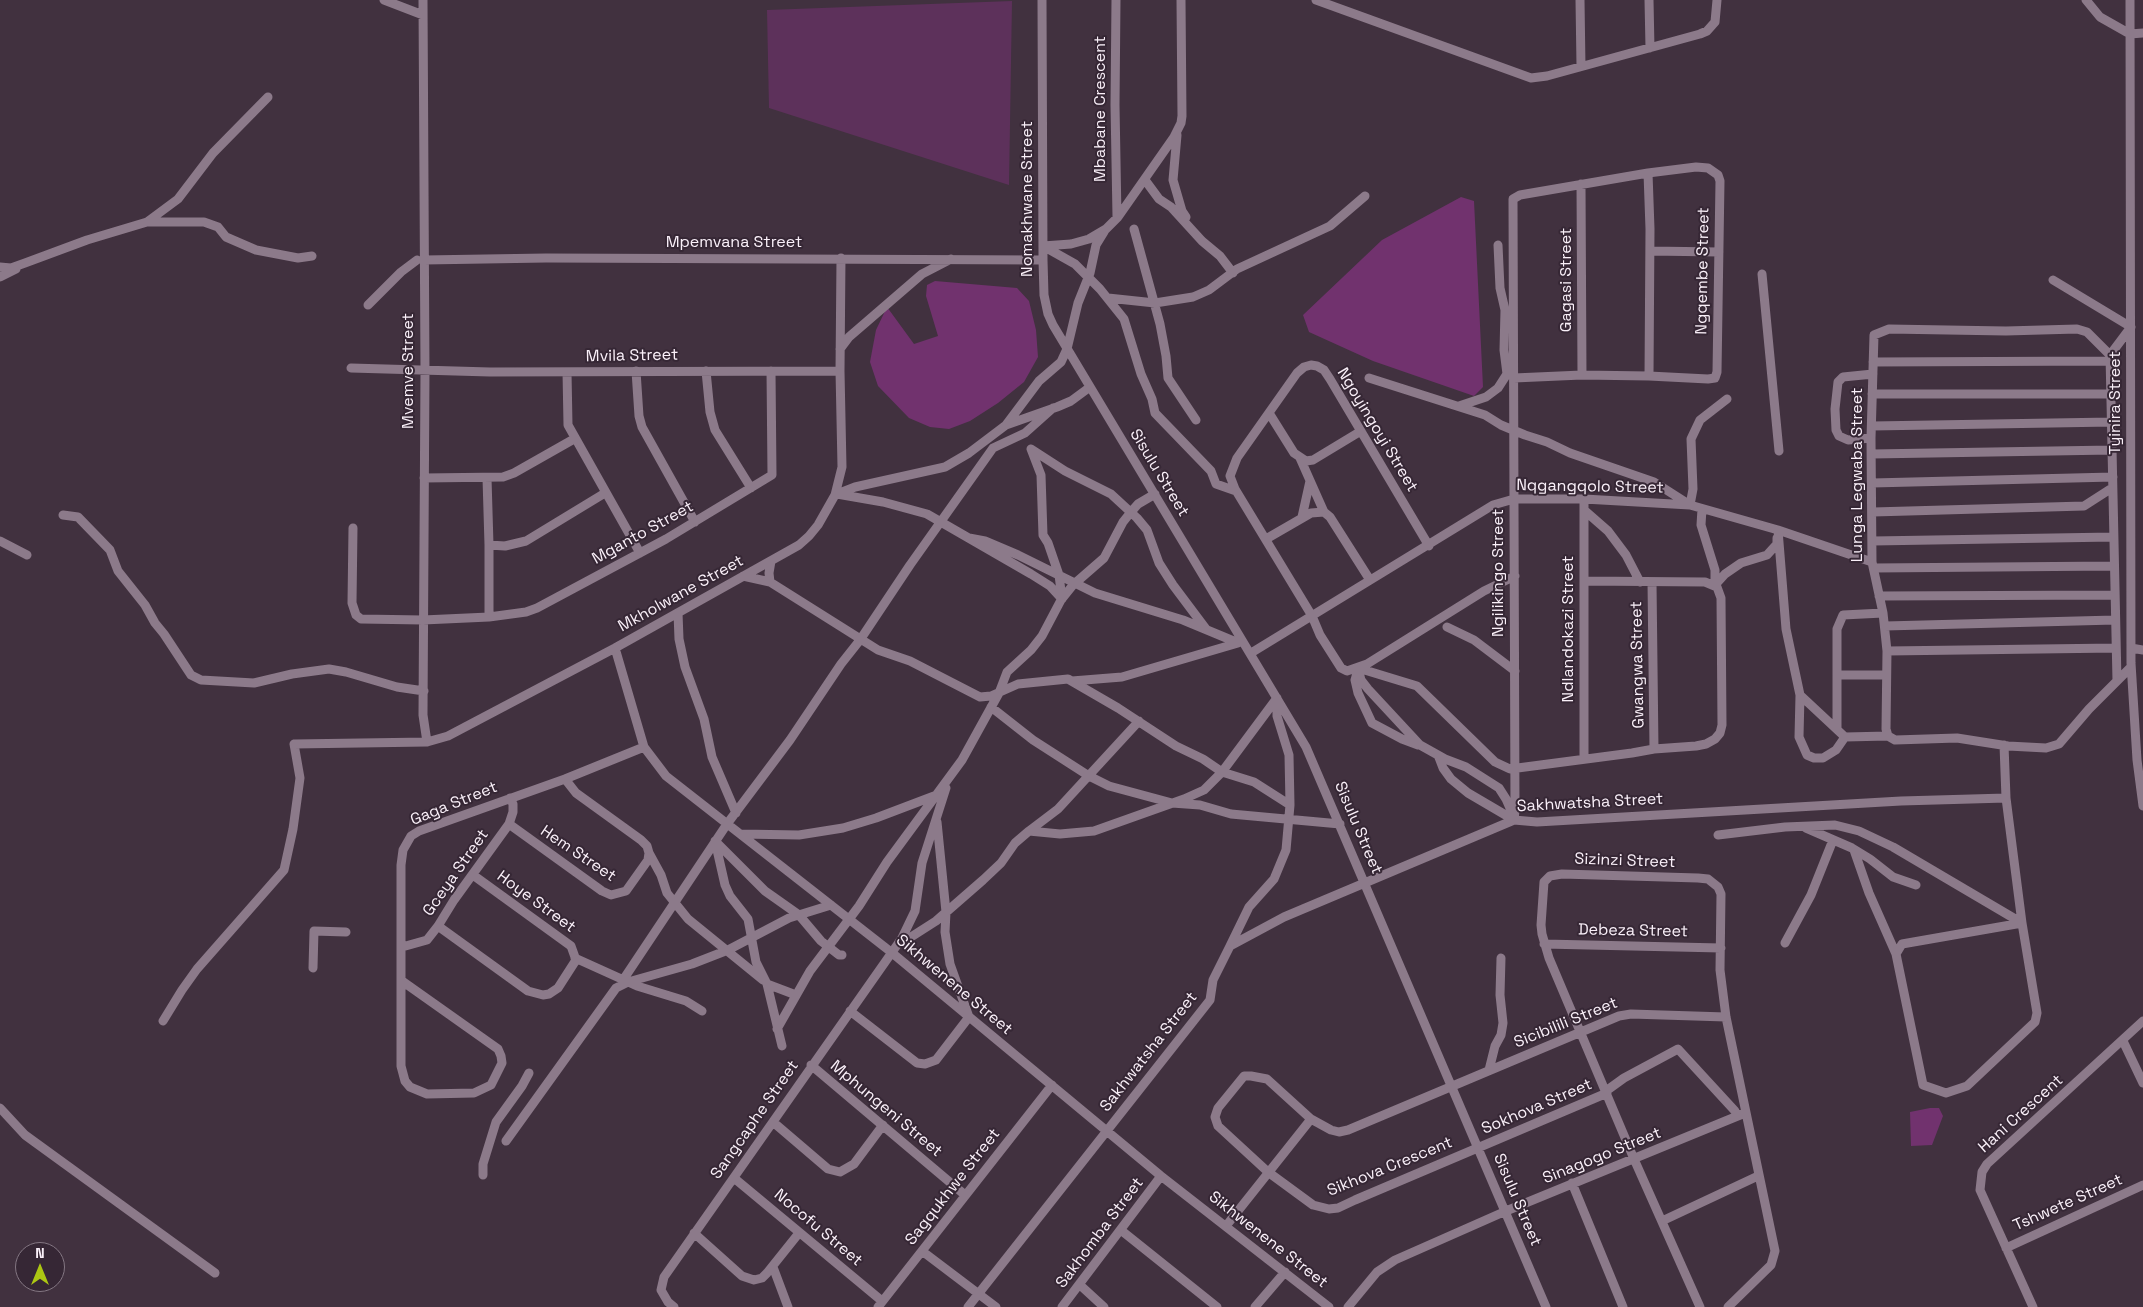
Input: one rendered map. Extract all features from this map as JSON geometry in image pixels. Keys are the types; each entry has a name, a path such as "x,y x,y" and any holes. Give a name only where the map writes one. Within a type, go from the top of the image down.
{"street":[{"path":"384,0 423,15"},
{"name":"Mvemve Street","path":"423,0 421,260 425,370 423,715 427,742"},
{"name":"Nomakhwane Street","path":"1042,0 1044,296 1048,314 1090,387"},
{"name":"Mbabane Crescent","path":"1116,0 1115,105 1118,217"},
{"path":"836,494 855,486 945,467 969,453 1006,425 1039,380 1061,362 1067,349 1078,303 1088,278 1096,245 1106,229 1118,217 1145,180 1181,123 1181,0"},
{"path":"1316,0 1521,76 1539,78 1692,37 1707,31 1715,22 1717,0"},
{"path":"1580,0 1581,66"},
{"path":"1649,0 1650,48"},
{"path":"2086,0 2100,17 2130,34 2143,33"},
{"name":"Tyinira Street","path":"2130,0 2131,648 2136,751 2143,806"},
{"path":"147,222 178,199 213,152 268,97"},
{"path":"1177,132 1173,180 1182,211 1192,229"},
{"name":"Ngqembe Street","path":"1512,198 1520,195 1648,173 1701,167 1708,168 1718,175 1720,181 1717,372 1715,378 1582,375 1514,378"},
{"path":"1648,173 1650,250 1649,376"},
{"path":"1145,180 1158,199 1171,207 1220,256 1233,272"},
{"name":"Gagasi Street","path":"1581,184 1582,375"},
{"path":"1108,298 1155,303 1193,297 1209,290 1233,272 1330,226 1366,196"},
{"name":"Ngilikingo Street","path":"1512,198 1515,576 1514,820"},
{"path":"0,267 11,268 87,240 147,222 204,222 218,227 226,237 256,250 291,257 312,256"},
{"path":"1043,246 1071,244 1089,239 1106,229"},
{"path":"1134,229 1155,303 1166,356 1168,378 1196,420"},
{"path":"1458,406 1486,397 1498,388 1507,374 1504,350 1505,310 1500,288 1498,245"},
{"path":"1043,246 1075,264 1108,298 1124,319 1141,374 1152,399 1155,413 1211,471 1216,484 1236,491"},
{"path":"1650,250 1719,252"},
{"name":"Mpemvana Street","path":"421,260 546,258 1043,260"},
{"name":"Mkholwane Street","path":"163,1021 197,969 284,870 293,829 300,778 294,744 427,742 448,736 615,648 799,545 809,536 818,525 836,494 842,467 840,371 841,258"},
{"path":"840,349 849,336 922,274 952,259"},
{"path":"368,305 401,272 421,260"},
{"path":"0,277 26,263"},
{"path":"1762,274 1779,451"},
{"path":"2054,280 2131,327 2110,358 2117,682"},
{"name":"Lunga Legwaba Street","path":"1888,736 1886,729 1887,651 1883,613 1873,565 1871,438 1874,335 1889,329 2006,331 2077,329 2087,332 2110,358"},
{"path":"1873,362 2110,358"},
{"name":"Ngoyingoyi Street","path":"1358,668 1347,671 1341,668 1320,635 1312,616 1236,491 1230,476 1236,458 1297,373 1304,367 1318,366 1324,370 1429,546"},
{"name":"Mvila Street","path":"351,368 567,372 840,371"},
{"path":"706,370 710,412 715,430 751,488"},
{"path":"636,371 639,416 642,427 696,522"},
{"name":"Mganto Street","path":"353,528 352,603 356,615 361,619 423,620 488,617 526,612 537,608 640,554 772,475 771,371"},
{"path":"567,372 568,425 574,439 640,554"},
{"path":"1871,438 1848,440 1839,436 1836,430 1835,409 1838,382 1843,377 1873,374"},
{"path":"1369,378 1485,414 1514,431 1646,479 1690,505 1693,489 1691,439 1700,420 1728,399"},
{"path":"1006,425 1071,400 1090,387"},
{"name":"Sisulu Street","path":"1090,387 1249,649 1306,748 1546,1307"},
{"path":"1872,394 2111,394"},
{"path":"626,981 715,841 790,740 841,664 860,640 993,448 1024,433 1053,408"},
{"path":"1269,412 1294,453 1306,461 1313,460 1361,431"},
{"path":"1872,426 2112,422"},
{"path":"424,478 503,477 514,473 574,439"},
{"path":"1062,599 1059,574 1048,543 1043,535 1041,475 1031,449 1065,471 1110,494 1131,512 1147,530 1159,562 1173,585 1206,629"},
{"path":"1872,454 2112,450"},
{"path":"1300,458 1324,512 1330,517 1370,580"},
{"path":"486,478 489,545 488,617"},
{"path":"1872,483 2113,478"},
{"path":"1302,517 1310,480"},
{"path":"1873,512 2084,506 2112,488"},
{"path":"489,545 510,545 526,541 605,493"},
{"path":"836,494 908,508 941,522 1050,586 1062,599"},
{"path":"777,1029 796,995 828,947 887,862 962,760 1008,672 1031,650 1042,636 1062,599 1076,583 1104,558 1131,512 1138,504 1155,494"},
{"name":"Nqgangqolo Street","path":"1249,649 1312,616 1493,505 1514,499 1584,499 1690,505 1778,530 1873,565 2114,566"},
{"name":"Ndlandokazi Street","path":"1584,499 1584,759"},
{"path":"1702,508 1701,525 1715,570 1715,585"},
{"path":"1584,510 1608,531 1626,555 1640,582"},
{"path":"1266,539 1302,517 1318,511 1324,512"},
{"path":"63,515 78,517 110,550 118,571 145,605 154,623 164,634 191,675 201,680 254,683 292,674 329,670 346,672 397,687 424,691"},
{"path":"1715,585 1725,574 1740,563 1767,555 1777,544 1778,530"},
{"path":"1778,530 1786,629 1800,695 1798,737 1807,755 1814,758 1823,758 1836,750 1845,737"},
{"path":"1873,541 2113,537"},
{"path":"969,538 985,541 1059,574 1096,593 1151,609 1206,629 1249,649"},
{"path":"0,541 27,555"},
{"path":"770,582 771,561"},
{"path":"743,576 770,582 878,650 917,664 980,697 1018,684 1068,679 1122,677 1144,672 1236,642"},
{"path":"1514,820 1506,799 1499,788 1466,767 1420,745 1402,739 1372,723 1358,693 1355,680 1358,668 1484,591 1515,576"},
{"path":"1358,668 1417,686 1496,762 1510,769 1632,753 1654,748 1706,744 1715,739 1720,733 1722,725 1720,591 1715,585 1705,582 1584,581"},
{"name":"Gwangwa Street","path":"1652,582 1654,748"},
{"path":"1879,596 2114,596"},
{"path":"678,613 679,639 685,667 704,719 712,757 736,812"},
{"path":"1837,729 1837,629 1843,615 1883,613"},
{"path":"1884,626 2115,620"},
{"path":"1447,627 1474,640 1515,671"},
{"name":"Sikhwenene Street","path":"615,648 644,747 666,776 891,952 1161,1176 1329,1307"},
{"path":"1887,651 2116,648"},
{"path":"2131,648 2143,650"},
{"path":"1800,695 1845,737 1888,736 1895,740 1958,738 2004,745 2046,748 2059,744 2088,709 2132,667"},
{"path":"1358,668 1361,680 1368,689 1420,745"},
{"path":"1837,675 1886,675"},
{"path":"1072,680 1176,746 1203,759 1222,772 1254,782 1290,805"},
{"path":"1030,831 1081,834 1116,824 1204,790 1222,772 1277,698"},
{"path":"1230,946 1249,907 1274,879 1286,850 1290,805 1289,755 1277,716 1277,698"},
{"path":"991,707 1019,730 1089,776 1109,786 1172,803 1200,805 1254,817 1340,824"},
{"path":"898,942 911,937 936,921 983,880 1001,863 1015,843 1058,809 1138,721"},
{"path":"1854,850 1872,900 1896,954 1920,1078 1923,1085 1946,1092 1968,1086 2035,1022 2037,1013 2022,923 2006,798 2004,745"},
{"name":"Gaga Street","path":"402,981 498,1049 502,1056 502,1063 491,1085 474,1093 427,1094 410,1087 405,1081 401,1066 401,865 406,843 411,836 419,831 644,747"},
{"path":"1438,755 1443,768 1451,779 1468,792 1514,820"},
{"path":"565,778 576,793 647,846 661,874 667,893 688,919 766,983 796,995"},
{"name":"Sangcaphe Street","path":"674,1307 663,1295 661,1284 694,1233 898,942 915,911 922,863 949,779"},
{"path":"741,834 799,835 843,828 876,818 936,795"},
{"name":"Gceya Street","path":"402,947 427,940 438,926 459,893 509,824 513,812 510,798"},
{"name":"Sakhwatsha Street","path":"968,1307 1210,1000 1213,980 1230,946 1284,917 1514,820 1537,822 1901,801 2006,798"},
{"path":"850,1011 916,1063 925,1064 936,1060 969,1017 950,964 945,932 946,912 936,815"},
{"name":"Hem Street","path":"509,824 602,891 611,895 626,891 648,860 649,852"},
{"path":"1718,834 1799,826 1835,825 1859,831 1893,847 2022,923"},
{"path":"1799,826 1854,850 1870,859 1893,877 1916,886"},
{"path":"1785,943 1811,896 1833,840"},
{"path":"715,841 765,891 799,915 828,947 842,955"},
{"path":"715,841 725,885 730,896 748,919 756,962 766,983 782,1046"},
{"name":"Sizinzi Street","path":"1700,1307 1634,1159 1544,944 1541,925 1544,882 1550,876 1562,874 1708,879 1718,887 1721,894 1720,970 1726,1017 1758,1176 1774,1239 1774,1259 1764,1273 1728,1307"},
{"name":"Hoye Street","path":"438,926 535,994 549,994 558,988 572,967 575,958 571,946 473,876"},
{"path":"506,1141 616,988 626,981 692,964 752,939 789,918 831,905"},
{"path":"1896,954 1902,944 2022,923"},
{"path":"313,968 314,931 346,932"},
{"name":"Debeza Street","path":"1544,944 1721,948"},
{"path":"575,958 626,981 660,992 668,997 686,1001 702,1011"},
{"path":"1489,1070 1495,1046 1501,1035 1501,958"},
{"name":"Sicibilili Street","path":"1452,1086 1619,1016 1631,1014 1726,1017"},
{"name":"Hani Crescent","path":"2033,1307 1980,1190 1982,1172 1988,1164 2143,1021"},
{"path":"2123,1041 2143,1083"},
{"name":"Sokhova Street","path":"1479,1148 1607,1092 1624,1078 1678,1049 1735,1112"},
{"name":"Mphungeni Street","path":"811,1065 964,1195"},
{"path":"484,1175 483,1164 496,1122 529,1073"},
{"name":"Sikhova Crescent","path":"1452,1086 1348,1130 1339,1132 1331,1130 1311,1119 1267,1080 1244,1076 1218,1108 1215,1117 1218,1126 1268,1172 1313,1205 1329,1209 1347,1204 1479,1148"},
{"name":"Sagqukhwe Street","path":"880,1304 1052,1085"},
{"path":"0,1108 25,1134 215,1273"},
{"name":"Sinagogo Street","path":"1348,1307 1377,1272 1386,1265 1572,1183 1745,1113"},
{"path":"1226,1226 1311,1119"},
{"path":"773,1122 828,1168 840,1172 854,1164 883,1125"},
{"name":"Sakhomba Street","path":"1062,1307 1080,1286 1161,1176"},
{"path":"1662,1221 1758,1176"},
{"name":"Nocofu Street","path":"734,1178 799,1232 880,1304"},
{"path":"1572,1183 1623,1307"},
{"name":"Tshwete Street","path":"2006,1248 2143,1185"},
{"path":"1122,1230 1217,1307"},
{"path":"694,1233 742,1276 748,1279 762,1278 799,1232"},
{"path":"922,1252 996,1307"},
{"path":"773,1266 788,1307"},
{"path":"1255,1307 1285,1272"},
{"path":"1080,1286 1104,1307"}],"shaded area":[{"path":"1012,1 1009,185 769,108 767,10"},
{"path":"1461,197 1474,201 1483,387 1474,396 1373,361 1309,332 1303,315 1382,240"},
{"path":"935,281 1017,288 1029,301 1036,330 1038,357 1024,382 998,403 970,421 949,429 930,427 909,418 878,386 870,362 876,330 887,307 914,344 938,336 926,296 927,285"},
{"path":"1939,1108 1943,1116 1932,1145 1911,1146 1910,1112"}]}
